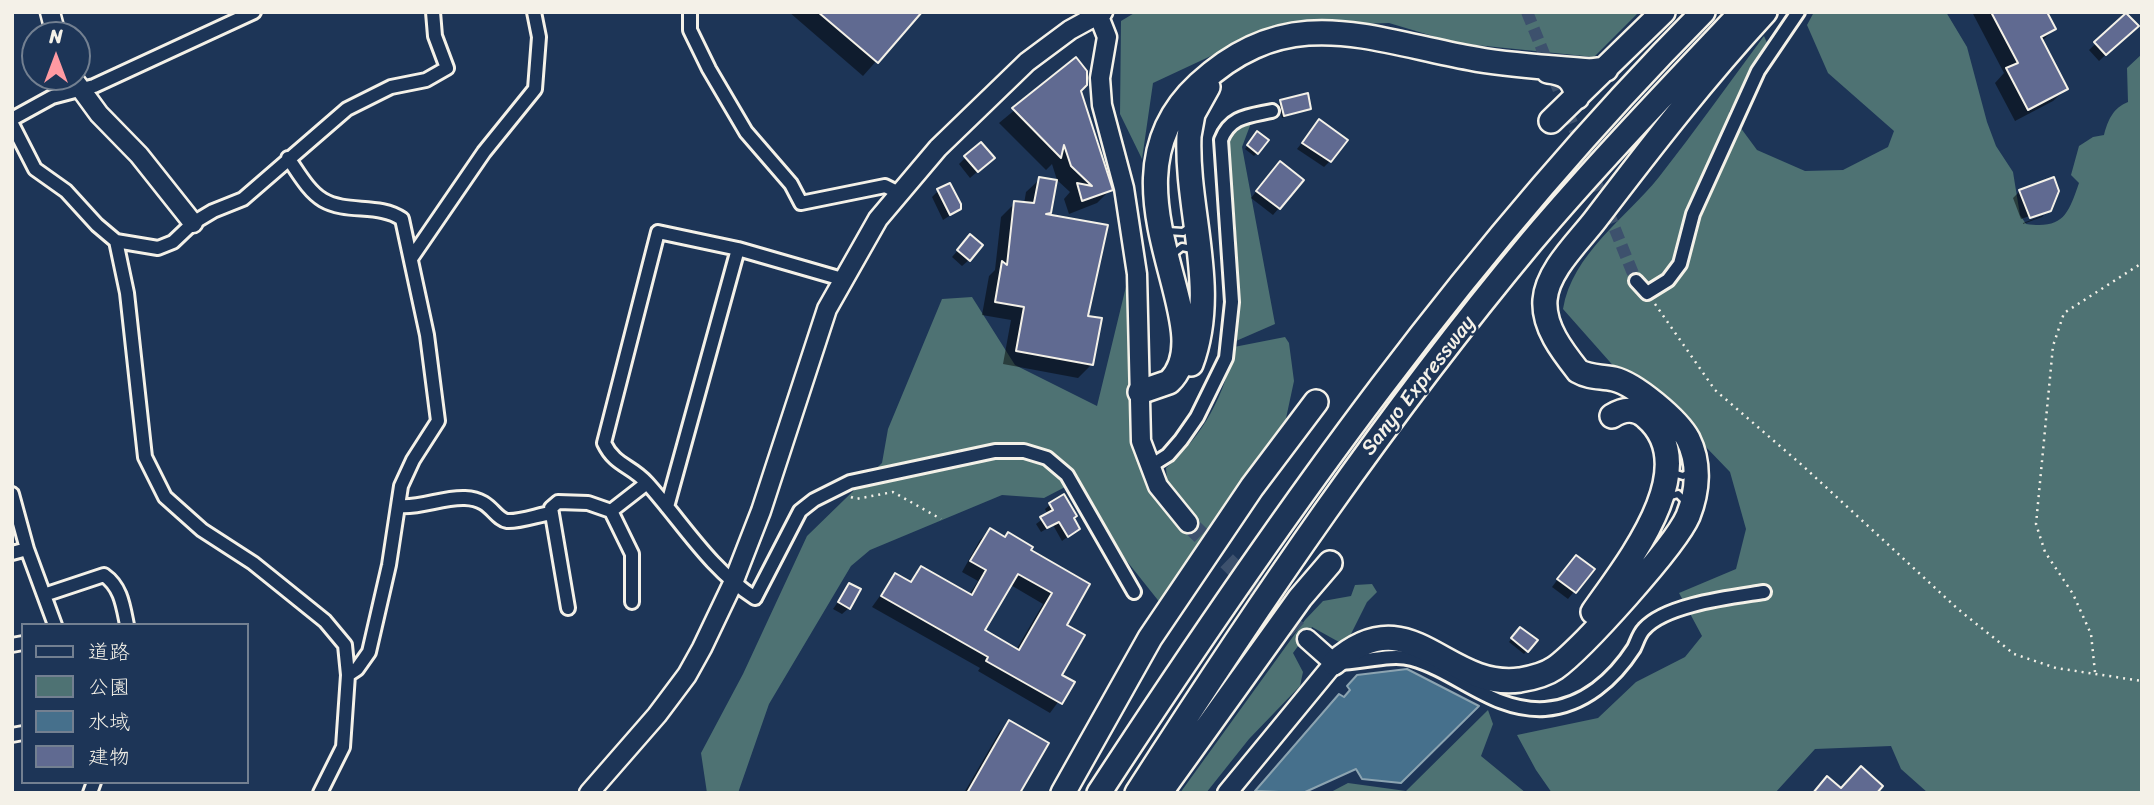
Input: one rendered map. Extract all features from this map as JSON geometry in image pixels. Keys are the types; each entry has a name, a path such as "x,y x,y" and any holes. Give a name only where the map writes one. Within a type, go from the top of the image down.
{"highway":[{"path":"1552,121 1663,12"},
{"name":"Sanyo Expressway","path":"1099,793 1265,547 1406,354 1510,223 1647,68 1703,12"},
{"name":"Sanyo Expressway","path":"1137,793 1288,565 1431,369 1531,243 1637,123 1742,12"},
{"path":"1335,663 1363,641 1394,637 1486,678 1514,681 1543,674 1567,658 1676,538 1690,510 1697,485 1689,440 1679,426 1619,380 1594,377 1578,371 1546,320 1545,298 1553,276 1628,177 1716,65 1765,12"},
{"path":"1140,392 1169,382 1184,358 1183,331 1160,222 1155,185 1156,159 1170,119 1189,94 1212,73 1239,55 1272,41 1314,32 1357,33 1473,59 1591,71 1606,69"},
{"path":"1140,392 1178,383 1191,365 1198,345 1203,308 1189,136 1201,95 1217,78 1237,64 1289,42 1324,38 1357,39 1479,66 1558,72 1568,76 1575,86 1577,97"},
{"path":"1063,793 1156,627 1252,487 1316,402"},
{"path":"1335,663 1357,639 1385,630 1406,634 1486,670 1516,672 1545,663 1569,645 1644,538 1659,506 1665,464 1660,435 1647,418 1630,410 1612,416"},
{"path":"1160,793 1293,609 1330,564"}],"street":[{"path":"91,86 254,12"},
{"path":"116,241 158,248 173,242 193,223 243,199 347,109 391,87 426,80 447,68 435,36 433,12"},
{"path":"412,257 484,152 535,89 539,62 534,12"},
{"path":"690,12 690,30 709,69 746,132 791,184 802,203 885,186 899,193"},
{"path":"1636,281 1647,293 1668,280 1680,264 1693,215 1758,71 1798,12"},
{"path":"589,793 657,715 687,675 733,583 761,511 814,343 842,279 878,219 938,148 1027,62 1100,13 1107,37 1100,78 1102,105 1132,229 1137,274 1141,441 1149,467 1171,505 1188,523"},
{"path":"62,91 12,121 35,169 66,191 116,241 127,293 145,457 165,497 202,530 253,564 325,621 345,645 348,675 343,747 320,793"},
{"path":"83,91 193,223"},
{"path":"1149,467 1168,455 1189,428 1226,358 1233,302 1221,139 1226,126 1239,118 1272,111"},
{"path":"288,158 321,199 346,207 393,213 402,219 412,257 434,374 438,421 413,460 401,486 369,652 357,669 348,675"},
{"path":"842,279 738,249 658,232 604,443 611,458 636,472 711,562 733,583 755,598 800,511 814,500 850,482 995,451 1024,451 1047,458 1067,475 1135,592"},
{"path":"667,508 738,249"},
{"path":"611,511 646,483"},
{"path":"12,494 27,549 54,623"},
{"path":"399,506 427,505 465,498 490,505 497,516 507,521 551,513"},
{"path":"568,608 551,513 551,508 558,502 588,503 611,511 632,554 632,602"},
{"path":"12,553 27,549"},
{"path":"44,595 104,575 114,582 127,623"},
{"path":"1307,639 1335,663 1412,659 1494,700 1525,708 1546,709 1593,693 1616,671 1644,628 1666,616 1707,601 1764,592"},
{"path":"1227,793 1335,663"}],"lane":[{"path":"1160,222 1171,232 1183,232 1195,216"},
{"path":"1169,264 1175,250 1182,247 1188,247 1200,257"},
{"path":"1665,464 1673,474 1683,476 1692,471 1694,459"},
{"path":"1659,506 1668,496 1678,495 1685,499 1690,510"}],"path":[{"path":"2095,672 2091,634 2073,594 2045,552 2036,524 2053,346 2064,313 2142,263"},
{"path":"1647,293 1715,390 1812,474 1959,610 2014,654 2056,668 2142,681"},
{"path":"848,495 856,499 892,492 941,519"}],"green space":[{"path":"1136,12 1639,12 1594,57 1456,43 1389,23 1291,26 1228,48 1153,83 1142,159 1120,114 1121,21"},
{"path":"1814,12 1946,12 1967,47 1987,122 1996,146 2013,172 2020,215 2026,224 2056,222 2067,211 2079,183 2071,175 2079,146 2093,137 2104,135 2112,115 2128,102 2127,68 2142,54 2142,793 1928,793 1901,769 1891,746 1815,749 1775,793 1552,793 1517,735 1598,718 1636,682 1685,657 1702,636 1679,593 1736,569 1746,529 1730,472 1703,444 1679,409 1617,370 1563,309 1568,289 1589,254 1659,177 1764,36 1768,45 1729,112 1757,150 1805,171 1843,170 1888,147 1894,131 1828,73 1807,25"},
{"path":"1251,123 1242,147 1275,324 1236,341 1237,248 1226,156 1229,137 1233,131"},
{"path":"1131,266 1134,428 1143,474 1169,517 1185,505 1167,480 1166,468 1191,442 1210,414 1225,382 1234,347 1285,337 1289,343 1294,381 1282,437 1161,604 1067,486 1044,498 1002,495 870,550 851,566 769,704 738,793 707,793 701,753 743,674 807,536 882,463 888,429 942,299 972,297 1015,365 1097,406"},
{"path":"1372,584 1377,592 1367,602 1349,638 1339,642 1312,627 1293,653 1303,672 1300,686 1249,739 1206,793 1180,793 1305,620 1323,601 1351,596 1355,585"},
{"path":"1488,710 1493,724 1481,756 1526,793 1329,793 1348,783 1406,791"}],"water":[{"path":"1407,669 1479,706 1401,783 1362,779 1356,769 1303,793 1255,791 1339,694 1344,697 1350,690 1347,686 1357,675"}],"building":[{"path":"818,12 922,12 878,63"},
{"path":"1991,12 2047,12 2056,29 2041,37 2068,89 2028,110 2006,68 2018,63"},
{"path":"2126,13 2139,26 2106,55 2094,42"},
{"path":"1076,57 1087,71 1087,85 1081,91 1113,190 1082,201 1077,183 1092,186 1071,166 1064,145 1061,158 1012,108"},
{"path":"1308,93 1311,109 1284,116 1280,100"},
{"path":"1319,119 1348,140 1331,162 1302,143"},
{"path":"1257,131 1269,140 1258,154 1247,145"},
{"path":"981,142 995,158 978,172 964,156"},
{"path":"1280,161 1304,180 1280,209 1256,191"},
{"path":"1039,177 1057,180 1051,213 1046,214 1108,225 1088,316 1102,318 1093,365 1016,351 1024,307 995,302 1002,261 1007,265 1014,201 1034,203"},
{"path":"2054,177 2059,191 2051,211 2030,218 2019,190"},
{"path":"950,183 961,209 950,215 937,189"},
{"path":"970,234 983,245 970,261 957,250"},
{"path":"1064,494 1077,516 1074,518 1080,529 1068,537 1059,522 1047,528 1040,517 1053,510 1049,503"},
{"path":"990,528 1005,537 1008,532 1033,547 1031,550 1090,584 1067,625 1085,635 1062,675 1075,682 1062,704 986,661 988,657 881,596 895,573 911,582 921,566 972,595 986,570 970,561","holes":["1018,574 1052,593 1019,650 985,630"]},
{"path":"1576,555 1595,569 1576,593 1557,579"},
{"path":"849,583 861,589 850,609 838,602"},
{"path":"1520,627 1538,640 1528,652 1511,638"},
{"path":"1009,720 1049,743 1020,793 967,793"},
{"path":"1861,766 1883,786 1877,793 1813,793 1827,776 1841,788"}],"tunnel":[{"path":"1527,12 1636,281"},
{"path":"1188,523 1307,639"}]}
